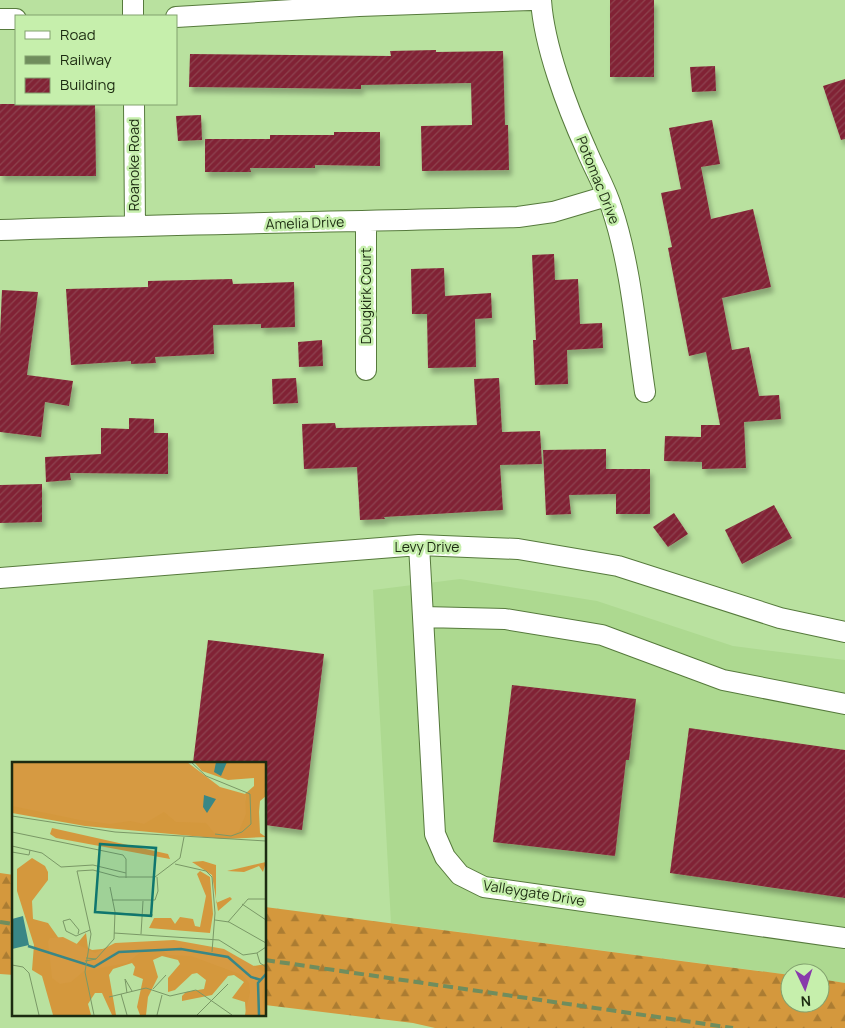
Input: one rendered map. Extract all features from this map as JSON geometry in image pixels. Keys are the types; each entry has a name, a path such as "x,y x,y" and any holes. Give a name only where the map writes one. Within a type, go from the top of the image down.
{"street":[{"path":"133,0 134,15"},
{"path":"178,17 359,6 531,0"},
{"name":"Potomac Drive","path":"541,0 542,18 556,71 585,148 612,207 623,246 646,392"},
{"path":"0,19 15,19"},
{"name":"Roanoke Road","path":"134,105 135,226"},
{"name":"Amelia Drive","path":"0,230 518,217 552,212 607,196"},
{"name":"Dougkirk Court","path":"366,221 366,370"},
{"name":"Levy Drive","path":"0,578 419,545 518,549 618,566 780,618 845,632"},
{"name":"Valleygate Drive","path":"419,545 435,834 445,857 460,876 484,887 845,938"},
{"path":"423,617 505,618 602,635 723,680 845,704"}],"shaded area":[{"path":"460,579 597,601 733,646 845,660 845,983 830,981 830,963 780,963 780,974 391,923 373,590"}],"green space":[{"path":"0,873 12,875 12,975 0,974"},
{"path":"266,907 780,974 780,1013 830,1013 830,981 845,983 845,1028 435,1028 413,1023 266,1005"}],"building":[{"path":"610,0 654,0 654,77 610,77"},
{"path":"436,50 436,52 503,51 505,125 508,125 509,170 422,171 421,126 472,125 471,83 361,85 361,89 189,87 190,54 391,56 390,51"},
{"path":"715,66 716,91 692,92 690,67"},
{"path":"845,79 845,139 841,140 823,86"},
{"path":"0,104 95,105 96,176 0,176"},
{"path":"201,115 202,140 178,141 176,116"},
{"path":"712,120 720,164 701,167 711,219 753,209 771,287 722,298 732,350 749,347 759,396 779,395 781,419 744,422 746,468 702,469 702,462 664,461 665,436 701,437 701,425 720,425 706,352 689,356 668,248 672,247 661,193 681,189 669,128"},
{"path":"334,132 380,132 380,166 315,165 315,168 250,168 251,172 205,172 205,139 270,139 270,135 334,135"},
{"path":"554,254 555,280 578,279 580,324 602,323 603,348 567,350 568,384 535,385 533,340 536,340 532,255"},
{"path":"444,268 445,296 491,293 492,318 475,319 476,367 428,368 427,314 412,314 411,269"},
{"path":"232,279 233,284 294,282 295,327 261,328 261,324 213,325 214,354 155,357 156,363 131,364 131,361 71,365 66,289 148,287 148,281"},
{"path":"2,290 38,292 27,375 73,381 69,406 45,402 41,437 0,432"},
{"path":"322,340 323,366 299,367 298,342"},
{"path":"296,378 298,403 273,404 272,379"},
{"path":"499,378 502,432 540,431 542,464 500,465 503,510 360,520 357,467 304,469 302,424 335,423 336,428 477,425 474,379"},
{"path":"129,418 154,419 154,433 168,433 168,474 70,473 71,480 46,482 45,457 101,454 101,428 129,429"},
{"path":"606,449 606,469 650,469 650,514 616,514 616,494 569,495 571,514 546,515 543,450"},
{"path":"42,484 42,522 0,523 0,485"},
{"path":"774,505 792,538 742,564 725,530"},
{"path":"674,513 688,534 668,547 653,527"},
{"path":"208,640 324,654 302,830 266,825 266,762 193,762"},
{"path":"512,685 636,699 629,760 626,760 615,856 493,842"},
{"path":"689,728 845,750 845,898 670,873"}],"railway":[{"path":"0,922 12,924"},
{"path":"266,960 733,1028"}]}
